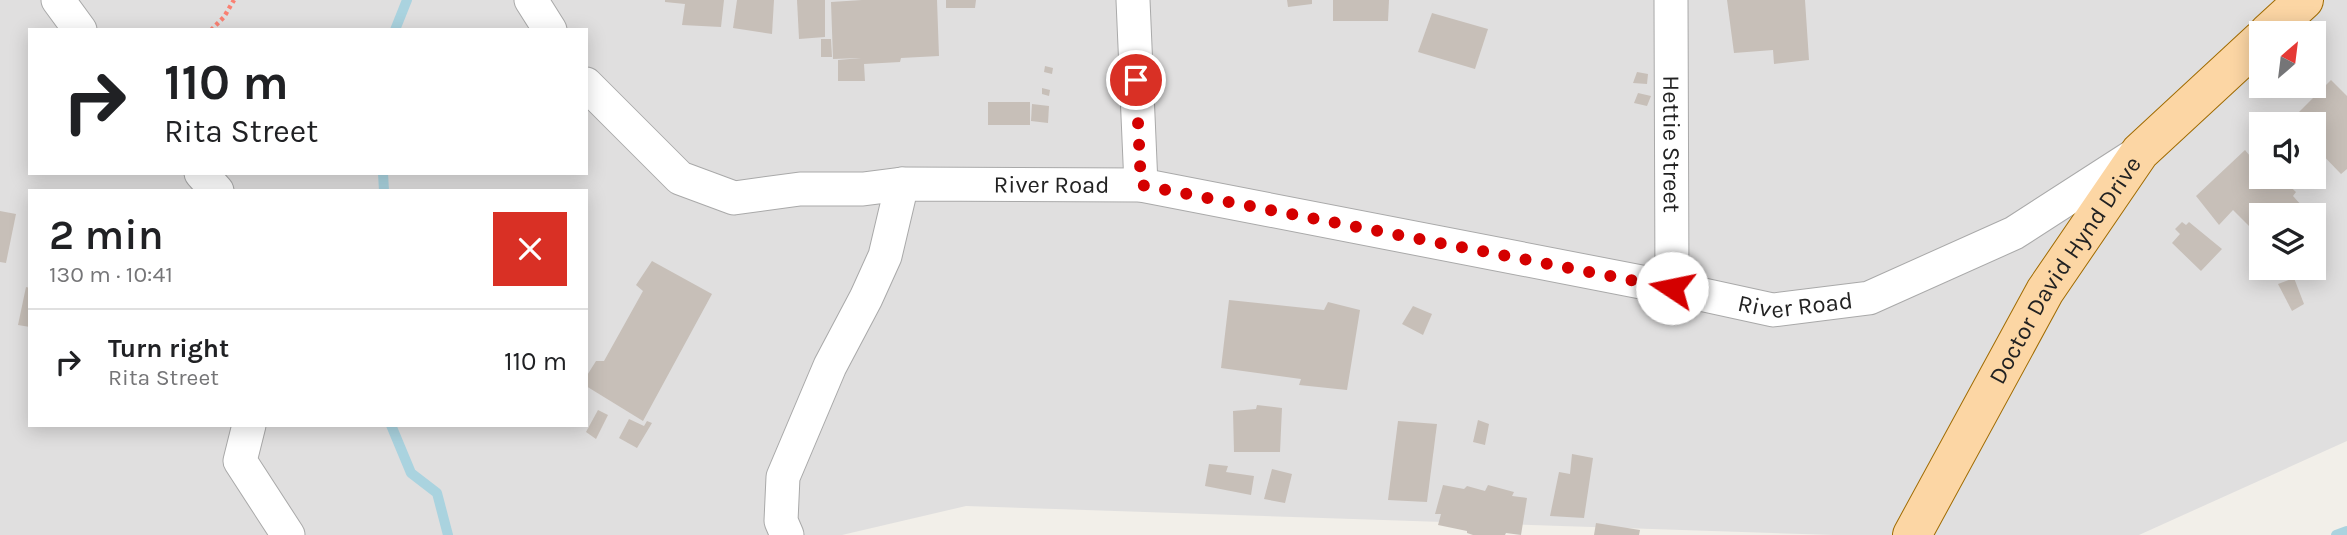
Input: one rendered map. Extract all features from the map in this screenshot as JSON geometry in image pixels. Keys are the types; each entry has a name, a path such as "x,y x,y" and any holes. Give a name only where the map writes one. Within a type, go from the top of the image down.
{"main road":[{"path":"2281,21 2304,0"},
{"name":"Doctor David Hynd Drive","path":"1912,535 2045,291 2140,152 2249,51"}],"street":[{"path":"58,0 79,28"},
{"path":"531,0 549,28"},
{"path":"1133,0 1141,185"},
{"name":"Hettie Street","path":"1671,0 1672,288"},
{"name":"River Road","path":"588,85 680,178 734,198 800,189 863,189 902,184 1141,185 1773,310 1869,299 2014,233 2140,152"},
{"path":"203,175 215,189"},
{"path":"787,535 780,521 783,477 830,366 885,256 902,184"},
{"path":"248,427 240,461 288,535"}],"path":[{"path":"213,28 224,17 234,0"}],"shaded area":[{"path":"0,0 2347,0 2347,441 2139,535 1834,535 966,506 842,535 0,535"}],"building":[{"path":"665,0 724,0 721,27 682,25 685,4"},
{"path":"737,0 774,0 772,34 733,28"},
{"path":"797,0 825,0 825,37 799,39"},
{"path":"937,0 939,56 864,64 865,81 838,81 838,60 861,58 833,59 831,2"},
{"path":"946,0 976,0 975,8 946,8"},
{"path":"1287,0 1312,0 1312,4 1288,7"},
{"path":"1333,0 1389,0 1388,21 1333,21"},
{"path":"1727,0 1805,0 1809,60 1774,64 1773,50 1734,53"},
{"path":"1432,13 1488,29 1475,69 1418,52"},
{"path":"821,39 831,39 832,57 821,57"},
{"path":"1045,66 1053,68 1052,74 1044,72"},
{"path":"1637,72 1648,74 1647,84 1633,83"},
{"path":"2331,80 2347,96 2347,169 2341,174 2326,158 2326,112 2299,112 2313,98 2326,98 2326,85"},
{"path":"1042,88 1050,90 1049,96 1042,94"},
{"path":"1638,93 1651,96 1647,106 1634,103"},
{"path":"988,102 1030,102 1030,125 988,125"},
{"path":"1032,104 1049,106 1048,123 1031,121"},
{"path":"2245,150 2249,155 2249,189 2293,189 2296,192 2293,196 2299,203 2249,203 2249,226 2233,210 2219,225 2196,196"},
{"path":"0,211 16,214 6,263 0,262"},
{"path":"2182,222 2186,225 2189,222 2222,249 2201,271 2172,243 2180,234 2175,229"},
{"path":"652,261 712,294 643,421 588,387 588,374 596,361 604,361 643,291 636,285"},
{"path":"2295,280 2304,304 2292,311 2278,284"},
{"path":"26,287 28,327 18,325"},
{"path":"1229,300 1324,310 1328,302 1360,310 1347,390 1299,385 1301,379 1221,368"},
{"path":"1413,306 1432,314 1423,335 1402,324"},
{"path":"1257,405 1282,408 1280,452 1234,452 1233,411 1256,409"},
{"path":"598,410 608,415 596,439 586,432"},
{"path":"629,419 644,426 647,421 652,423 637,448 619,438"},
{"path":"1478,420 1489,424 1485,445 1473,442"},
{"path":"1398,421 1437,424 1427,502 1388,500"},
{"path":"1572,454 1593,458 1584,518 1550,516 1559,472 1570,474"},
{"path":"1209,464 1228,466 1226,472 1254,476 1251,495 1205,486"},
{"path":"1272,469 1292,474 1285,503 1264,499"},
{"path":"1443,485 1464,489 1467,486 1485,491 1488,485 1514,492 1512,496 1527,498 1521,535 1473,535 1467,531 1438,525 1441,514 1435,514"},
{"path":"1596,523 1640,530 1639,535 1594,535"}],"waterway":[{"path":"396,28 407,0"},
{"path":"383,175 384,189"},
{"path":"392,427 411,473 437,493 448,535"},
{"path":"2336,535 2347,531"}],"route":[{"path":"1136,80 1141,185 1672,288"}]}
